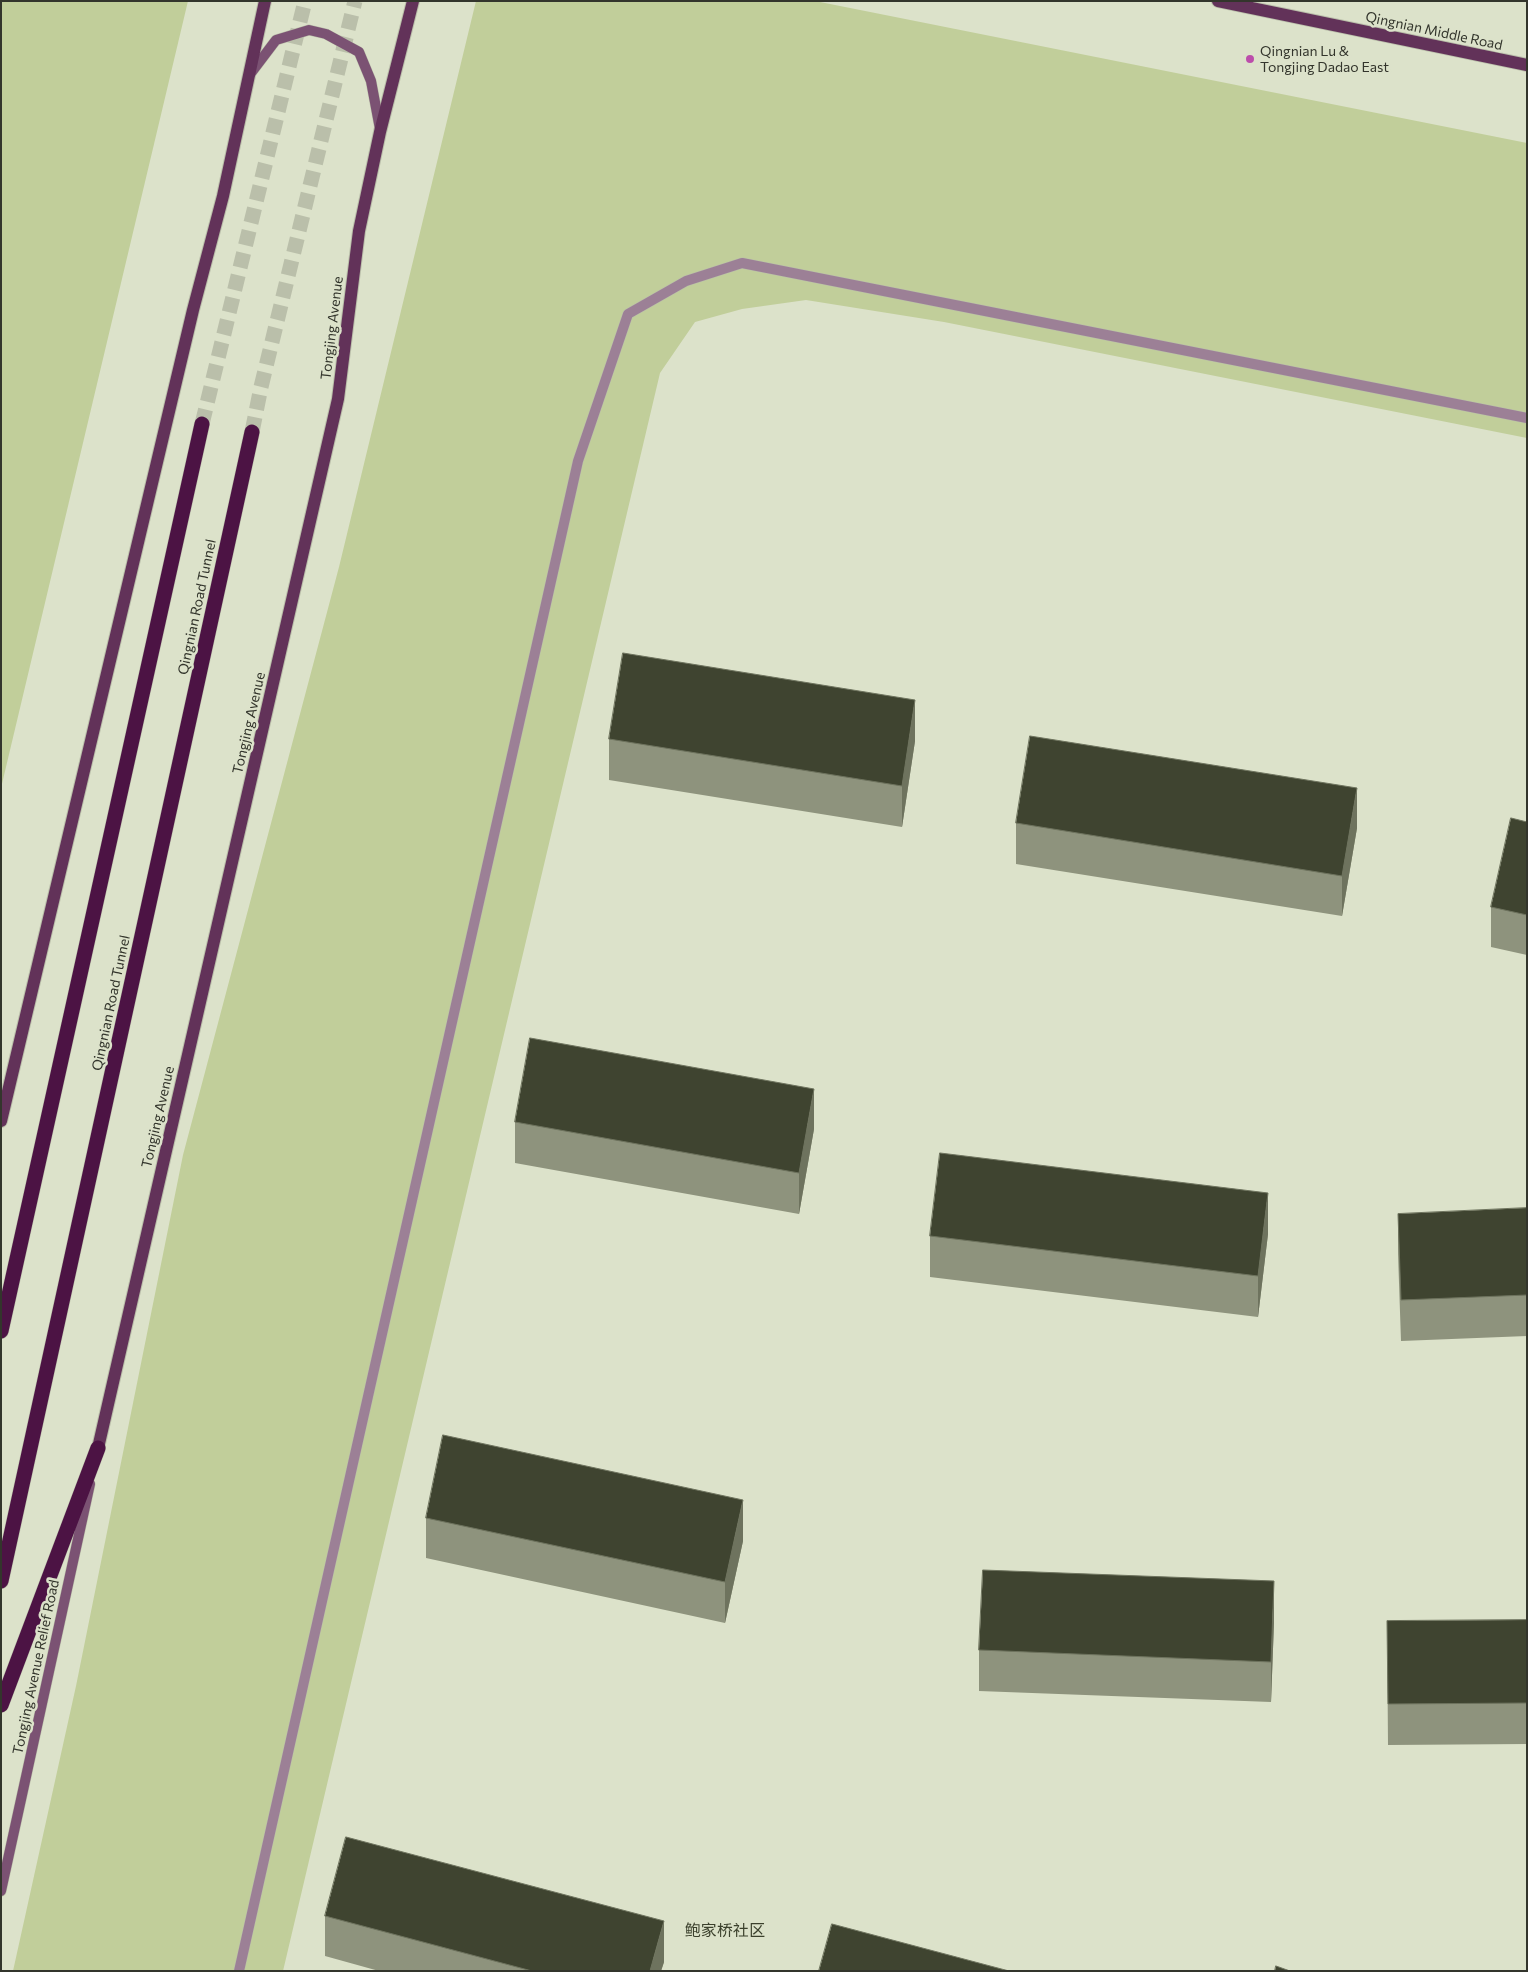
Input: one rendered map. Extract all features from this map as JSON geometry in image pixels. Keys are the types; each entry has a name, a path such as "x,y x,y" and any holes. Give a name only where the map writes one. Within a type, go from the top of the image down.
{"highway":[{"path":"1,1331 202,424"},
{"name":"Qingnian Road Tunnel","path":"1,1581 252,432"},
{"path":"1,1705 98,1448"}],"main road":[{"path":"1,1121 251,73 265,1"},
{"name":"Tongjing Avenue","path":"98,1448 338,399 359,232 380,132 413,1"},
{"name":"Qingnian Middle Road","path":"1218,1 1527,65"}],"street":[{"path":"251,73 276,40 309,30 326,34 359,52 371,82 380,132"},
{"path":"239,1971 578,461 628,314 686,281 742,262 1527,418"},
{"name":"Tongjing Avenue Relief Road","path":"1,1891 98,1448"}],"green space":[{"path":"1,1 188,1 1,788"},
{"path":"476,1 815,1 1527,143 1527,438 944,322 806,300 742,309 695,322 660,373 283,1971 13,1971 76,1686 183,1155 339,567"}],"building":[{"path":"623,653 915,700 902,786 609,739"},
{"path":"1030,736 1357,788 1342,876 1016,823"},
{"path":"1511,818 1527,822 1527,915 1491,907"},
{"path":"530,1038 814,1089 799,1173 515,1122"},
{"path":"940,1153 1268,1193 1258,1276 930,1236"},
{"path":"1527,1208 1527,1295 1401,1300 1398,1214"},
{"path":"443,1435 743,1500 725,1582 426,1518"},
{"path":"983,1570 1274,1581 1271,1662 979,1650"},
{"path":"1527,1620 1527,1703 1388,1704 1387,1621"},
{"path":"346,1837 664,1921 650,1971 532,1971 325,1916"},
{"path":"832,1924 1009,1971 819,1971"},
{"path":"1276,1966 1290,1971 1275,1971"}],"tunnel":[{"path":"202,424 305,1"},
{"path":"252,432 261,387 355,1"}],"place":[{"name":"Qingnian Lu & Tongjing Dadao East","path":"1250,59"}],"district":[{"name":"鲍家桥社区","path":"725,1931"}]}
